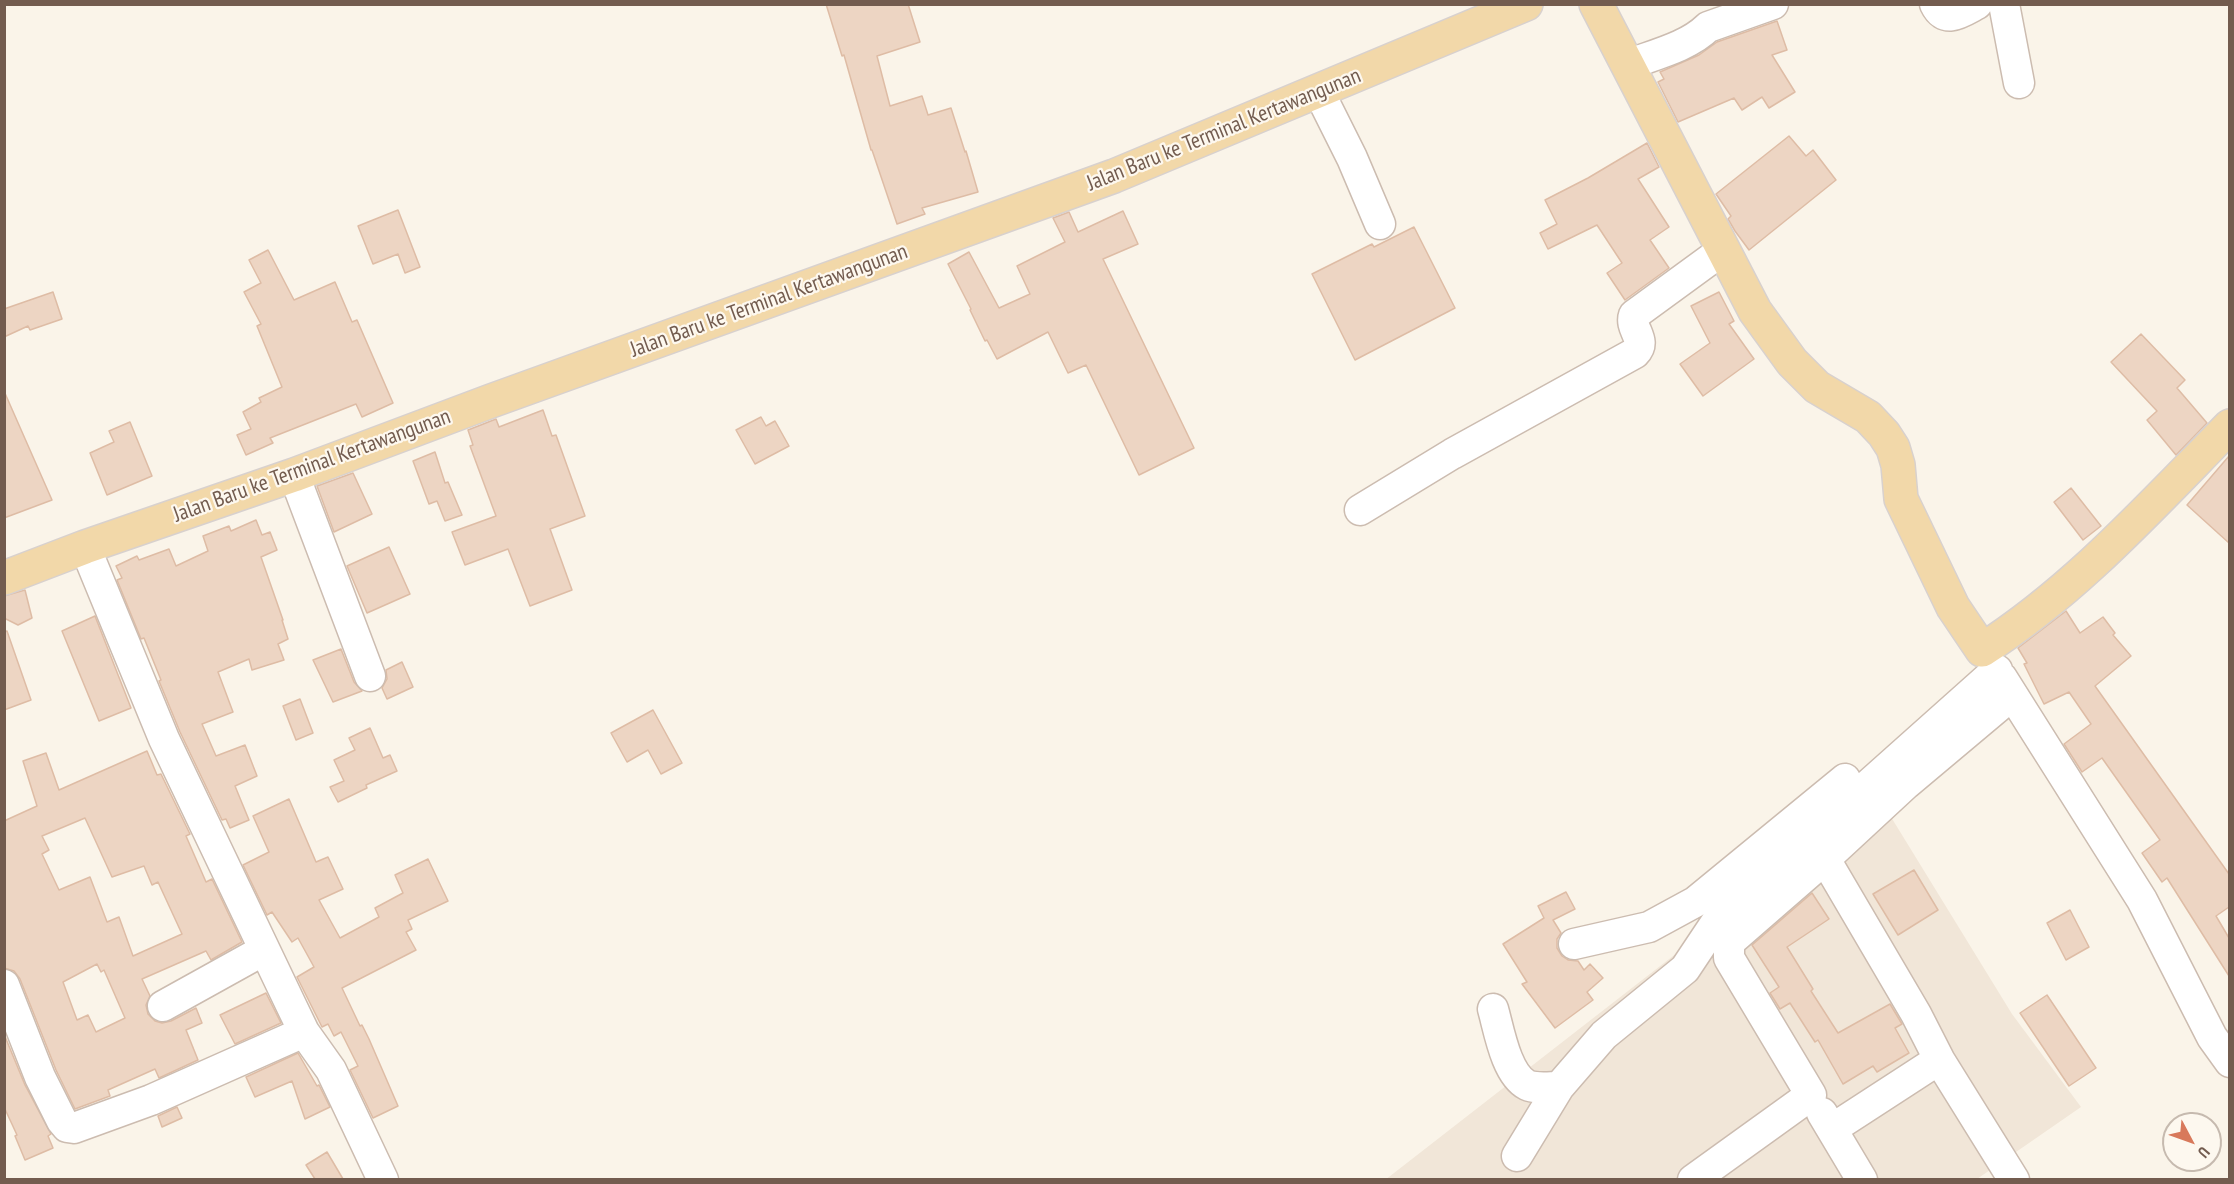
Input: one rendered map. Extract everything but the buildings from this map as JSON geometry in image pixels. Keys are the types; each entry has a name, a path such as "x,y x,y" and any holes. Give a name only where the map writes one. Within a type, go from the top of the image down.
{"main road":[{"name":"Jalan Baru ke Terminal Kertawangunan","path":"4,578 85,547 294,475 491,401 1114,176 1526,4"},
{"path":"1596,4 1755,311 1792,362 1817,387 1868,417 1893,448 1898,465 1902,499 1953,607 1990,659 2032,615 2135,522 2229,426"}],"street":[{"path":"1627,65 1684,42 1702,33 1708,27 1773,4"},
{"path":"1935,4 1942,15 1947,16 1956,15 1977,4"},
{"path":"2004,4 2019,83"},
{"path":"1319,92 1352,158 1380,224"},
{"path":"1360,510 1452,454 1635,353 1641,341 1632,322 1634,315 1723,250"},
{"path":"294,475 369,676"},
{"path":"85,547 164,740 304,1032 331,1070 383,1179"},
{"path":"1990,659 2142,900 2212,1037 2229,1062"},
{"path":"1574,944 1649,927 1695,902 1990,659"},
{"path":"1517,1156 1559,1088 1604,1035 1685,969 1719,918 1990,659"},
{"path":"1862,1179 1729,958 1729,945 1738,933 1825,859 1906,784 2012,695"},
{"path":"1825,859 1916,1014 1940,1060 2014,1179"},
{"path":"163,1006 264,951"},
{"path":"4,985 40,1077 67,1127 74,1128 151,1100 304,1032"},
{"path":"1493,1009 1506,1055 1519,1078 1527,1085 1559,1088"},
{"path":"1832,1129 1940,1060"},
{"path":"1693,1179 1811,1095"}],"shaded area":[{"path":"1883,804 2012,1014 2081,1107 1977,1179 1385,1180 1673,956"}]}
